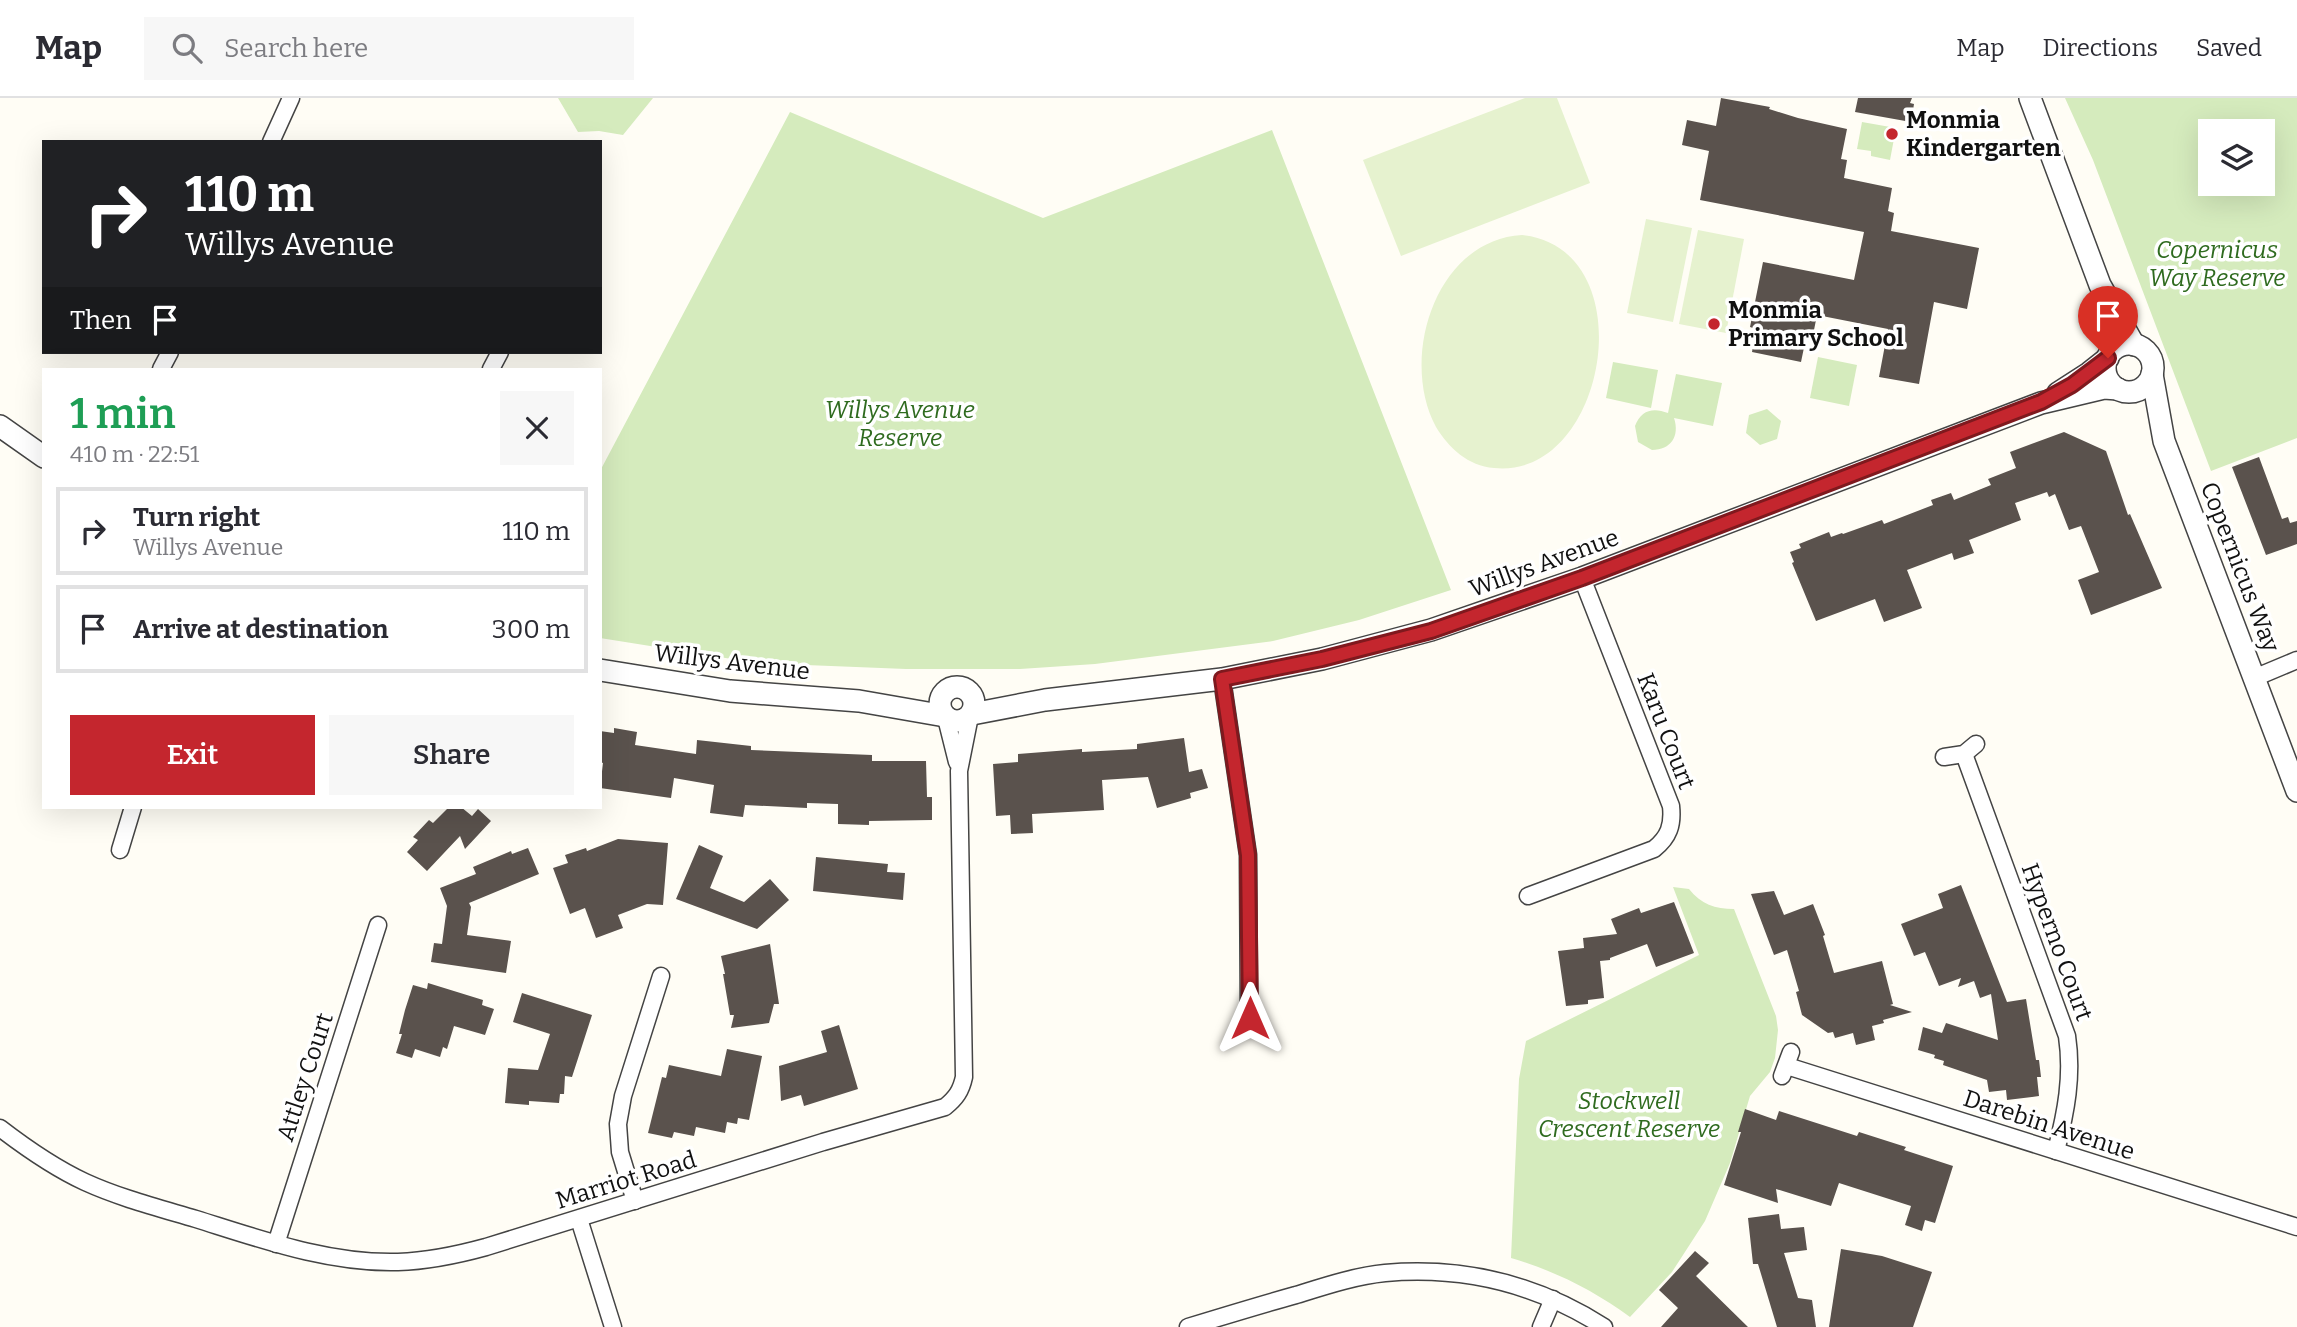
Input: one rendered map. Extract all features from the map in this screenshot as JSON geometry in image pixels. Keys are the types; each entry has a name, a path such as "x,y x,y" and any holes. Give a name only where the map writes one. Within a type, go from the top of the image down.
{"street":[{"path":"272,140 292,98"},
{"path":"2030,98 2100,285 2134,345 2147,352 2153,367 2145,386 2133,392 2122,390 2108,379 2100,285"},
{"path":"2108,357 2120,346 2134,345"},
{"name":"Willys Avenue","path":"971,715 1045,700 1222,679 1322,659 1431,631 1582,578 2041,402 2072,385 2108,357"},
{"name":"Copernicus Way","path":"2152,374 2164,441 2297,791"},
{"name":"Willys Avenue","path":"2041,402 2104,388 2122,390"},
{"name":"Copernicus Way","path":"2122,390 2138,403 2164,441"},
{"path":"0,426 42,456"},
{"name":"Karu Court","path":"1528,896 1654,849 1665,840 1671,826 1671,806 1582,578"},
{"path":"2254,678 2297,660"},
{"name":"Willys Avenue","path":"602,670 730,691 859,701 945,717"},
{"path":"1222,679 1248,855 1250,1018"},
{"path":"956,690 974,698 975,703 971,715 956,722 945,717 940,707 942,696 956,690"},
{"name":"Willys Avenue","path":"859,701 925,697 956,690 1045,700"},
{"name":"Marriot Road","path":"0,1128 51,1163 85,1182 159,1208 276,1244 365,1260 396,1262 467,1252 945,1107 956,1098 964,1077 959,771 971,715"},
{"name":"Marriot Road","path":"945,717 959,771"},
{"name":"Hyperno Court","path":"1944,757 1970,749 2067,1036 2070,1058 2069,1094 2056,1151"},
{"path":"120,850 132,809"},
{"name":"Attley Court","path":"276,1244 378,925"},
{"path":"635,1201 620,1152 618,1124 623,1096 661,976"},
{"name":"Darebin Avenue","path":"1787,1065 2297,1227"},
{"path":"579,1219 613,1327"},
{"path":"1192,1326 1346,1280 1383,1273 1417,1271 1476,1276 1508,1282 1553,1299 1604,1327"},
{"path":"1541,1327 1553,1299"}],"green space":[{"path":"558,98 653,98 623,135 599,131 578,132"},
{"path":"1525,98 1557,98 1590,183 1401,256 1363,160"},
{"name":"Copernicus Way Reserve","path":"2065,98 2297,98 2297,438 2211,471 2093,160"},
{"name":"Willys Avenue Reserve","path":"790,112 1043,218 1272,130 1451,590 1359,620 1273,641 1095,664 1020,669 906,669 757,663 602,638 602,467"},
{"path":"1862,122 1896,128 1890,160 1871,156 1871,151 1857,149"},
{"path":"1646,219 1692,228 1673,322 1627,313"},
{"path":"1698,230 1744,239 1726,333 1679,324"},
{"path":"1522,235 1561,249 1586,279 1598,318 1597,361 1586,403 1564,438 1533,462 1485,467 1460,455 1436,427 1426,399 1422,369 1424,338 1432,307 1447,280 1467,258 1492,242"},
{"path":"1818,357 1857,365 1849,406 1810,398"},
{"path":"1613,362 1658,370 1651,408 1606,398"},
{"path":"1676,374 1722,383 1713,426 1674,418 1676,431 1672,441 1664,448 1652,450 1638,442 1635,426 1648,411 1668,413"},
{"path":"1767,409 1781,421 1777,439 1760,445 1746,433 1749,415"},
{"name":"Stockwell Crescent Reserve","path":"1673,887 1689,889 1709,905 1734,909 1776,1016 1778,1030 1775,1058 1770,1072 1750,1096 1730,1163 1705,1221 1672,1272 1630,1317 1573,1282 1511,1258 1519,1079 1526,1041 1699,955"}],"building":[{"path":"1721,98 1770,107 1769,109 1798,118 1847,129 1841,159 1847,160 1844,178 1892,188 1888,211 1894,213 1891,231 1979,248 1967,309 1934,302 1919,384 1879,377 1888,329 1817,315 1812,340 1806,338 1801,362 1752,352 1756,329 1750,327 1763,262 1854,280 1864,232 1700,200 1709,151 1682,145 1687,120 1716,126"},
{"path":"1858,98 1912,98 1910,103 1914,104 1911,122 1855,112"},
{"path":"2064,432 2106,451 2128,515 2130,514 2162,588 2091,615 2078,580 2099,572 2081,526 2069,530 2055,494 2049,497 2047,492 2015,503 2021,520 1969,540 1974,553 1954,560 1952,553 1907,570 1922,608 1884,622 1875,599 1816,621 1792,563 1794,562 1790,552 1801,548 1799,544 1829,532 1831,537 1882,520 1884,524 1933,505 1931,500 1951,493 1954,500 1991,485 1988,479 2016,468 2010,452"},
{"path":"2259,457 2282,519 2288,517 2290,523 2297,521 2297,544 2266,555 2232,467"},
{"path":"614,728 637,732 635,745 696,754 697,740 751,746 751,750 872,755 872,761 926,761 927,797 932,797 932,820 869,821 869,825 838,824 838,804 807,803 807,808 745,805 743,817 710,813 714,785 674,778 671,798 602,788 602,731 614,733"},
{"path":"1184,738 1189,772 1202,769 1208,788 1190,793 1191,798 1157,808 1148,777 1102,780 1104,810 1032,814 1033,833 1011,834 1010,815 996,816 993,764 1018,762 1018,754 1082,749 1082,752 1137,749 1137,744"},
{"path":"447,809 463,809 472,816 478,809 491,821 465,849 460,836 427,871 407,852 418,840 413,837 429,820 433,823"},
{"path":"618,839 668,843 663,905 647,904 618,915 623,928 596,938 585,908 570,914 553,868 568,863 565,855 586,848 587,851"},
{"path":"699,845 723,856 710,888 744,902 770,879 789,900 757,929 676,899"},
{"path":"528,848 539,874 469,903 471,907 467,935 511,941 506,973 431,962 434,943 442,944 447,906 440,888 476,874 473,867 511,851 512,854"},
{"path":"816,857 888,864 887,872 905,873 903,900 813,891"},
{"path":"1961,885 2007,1002 2026,999 2036,1060 2039,1060 2039,1096 2007,1100 2006,1090 1989,1092 1987,1080 1943,1065 1944,1061 1934,1058 1935,1055 1918,1050 1923,1027 1942,1033 1946,1023 1998,1040 1991,994 1980,998 1974,981 1958,987 1961,978 1939,986 1925,952 1914,956 1901,924 1943,908 1938,894"},
{"path":"1774,891 1784,915 1813,904 1825,935 1823,936 1834,973 1882,961 1893,1004 1890,1005 1912,1012 1872,1026 1875,1040 1856,1045 1853,1033 1835,1038 1833,1032 1828,1033 1802,1015 1796,992 1799,991 1787,950 1774,955 1751,894"},
{"path":"1674,902 1694,953 1656,967 1647,944 1610,960 1600,961 1604,998 1588,1000 1588,1004 1566,1006 1558,951 1584,948 1583,938 1617,934 1611,919 1639,908 1641,913"},
{"path":"770,944 779,1004 774,1004 769,1023 731,1028 734,1015 730,1015 721,956"},
{"path":"428,983 483,1000 482,1005 494,1009 485,1035 454,1026 447,1049 443,1047 440,1057 415,1049 412,1058 396,1053 413,985 427,989"},
{"path":"522,993 592,1015 572,1077 565,1076 564,1094 560,1094 559,1103 505,1103 508,1068 538,1070 550,1034 513,1022"},
{"path":"839,1025 858,1089 804,1106 801,1095 781,1101 779,1066 827,1052 821,1031"},
{"path":"727,1049 762,1056 749,1120 738,1118 737,1124 727,1122 725,1133 696,1127 694,1136 674,1132 672,1138 648,1133 662,1077 666,1078 669,1065 721,1076"},
{"path":"1745,1109 1776,1120 1779,1111 1857,1136 1859,1132 1953,1166 1935,1223 1925,1220 1922,1231 1905,1225 1911,1206 1839,1183 1831,1206 1776,1189 1778,1203 1724,1185 1741,1132 1738,1132"},
{"path":"1779,1214 1781,1229 1804,1227 1807,1250 1784,1253 1798,1298 1812,1300 1816,1327 1777,1327 1758,1264 1753,1264 1748,1218"},
{"path":"1841,1249 1882,1256 1932,1272 1913,1327 1829,1327"},
{"path":"1695,1251 1709,1263 1696,1276 1748,1327 1661,1327 1678,1308 1659,1290"}],"place":[{"name":"Monmia Kindergarten","path":"1892,134"},
{"name":"Monmia Primary School","path":"1714,324"}],"route":[{"path":"1250,1018 1248,855 1222,679 1322,659 1431,631 1582,578 2041,402 2072,385 2108,358"}]}
